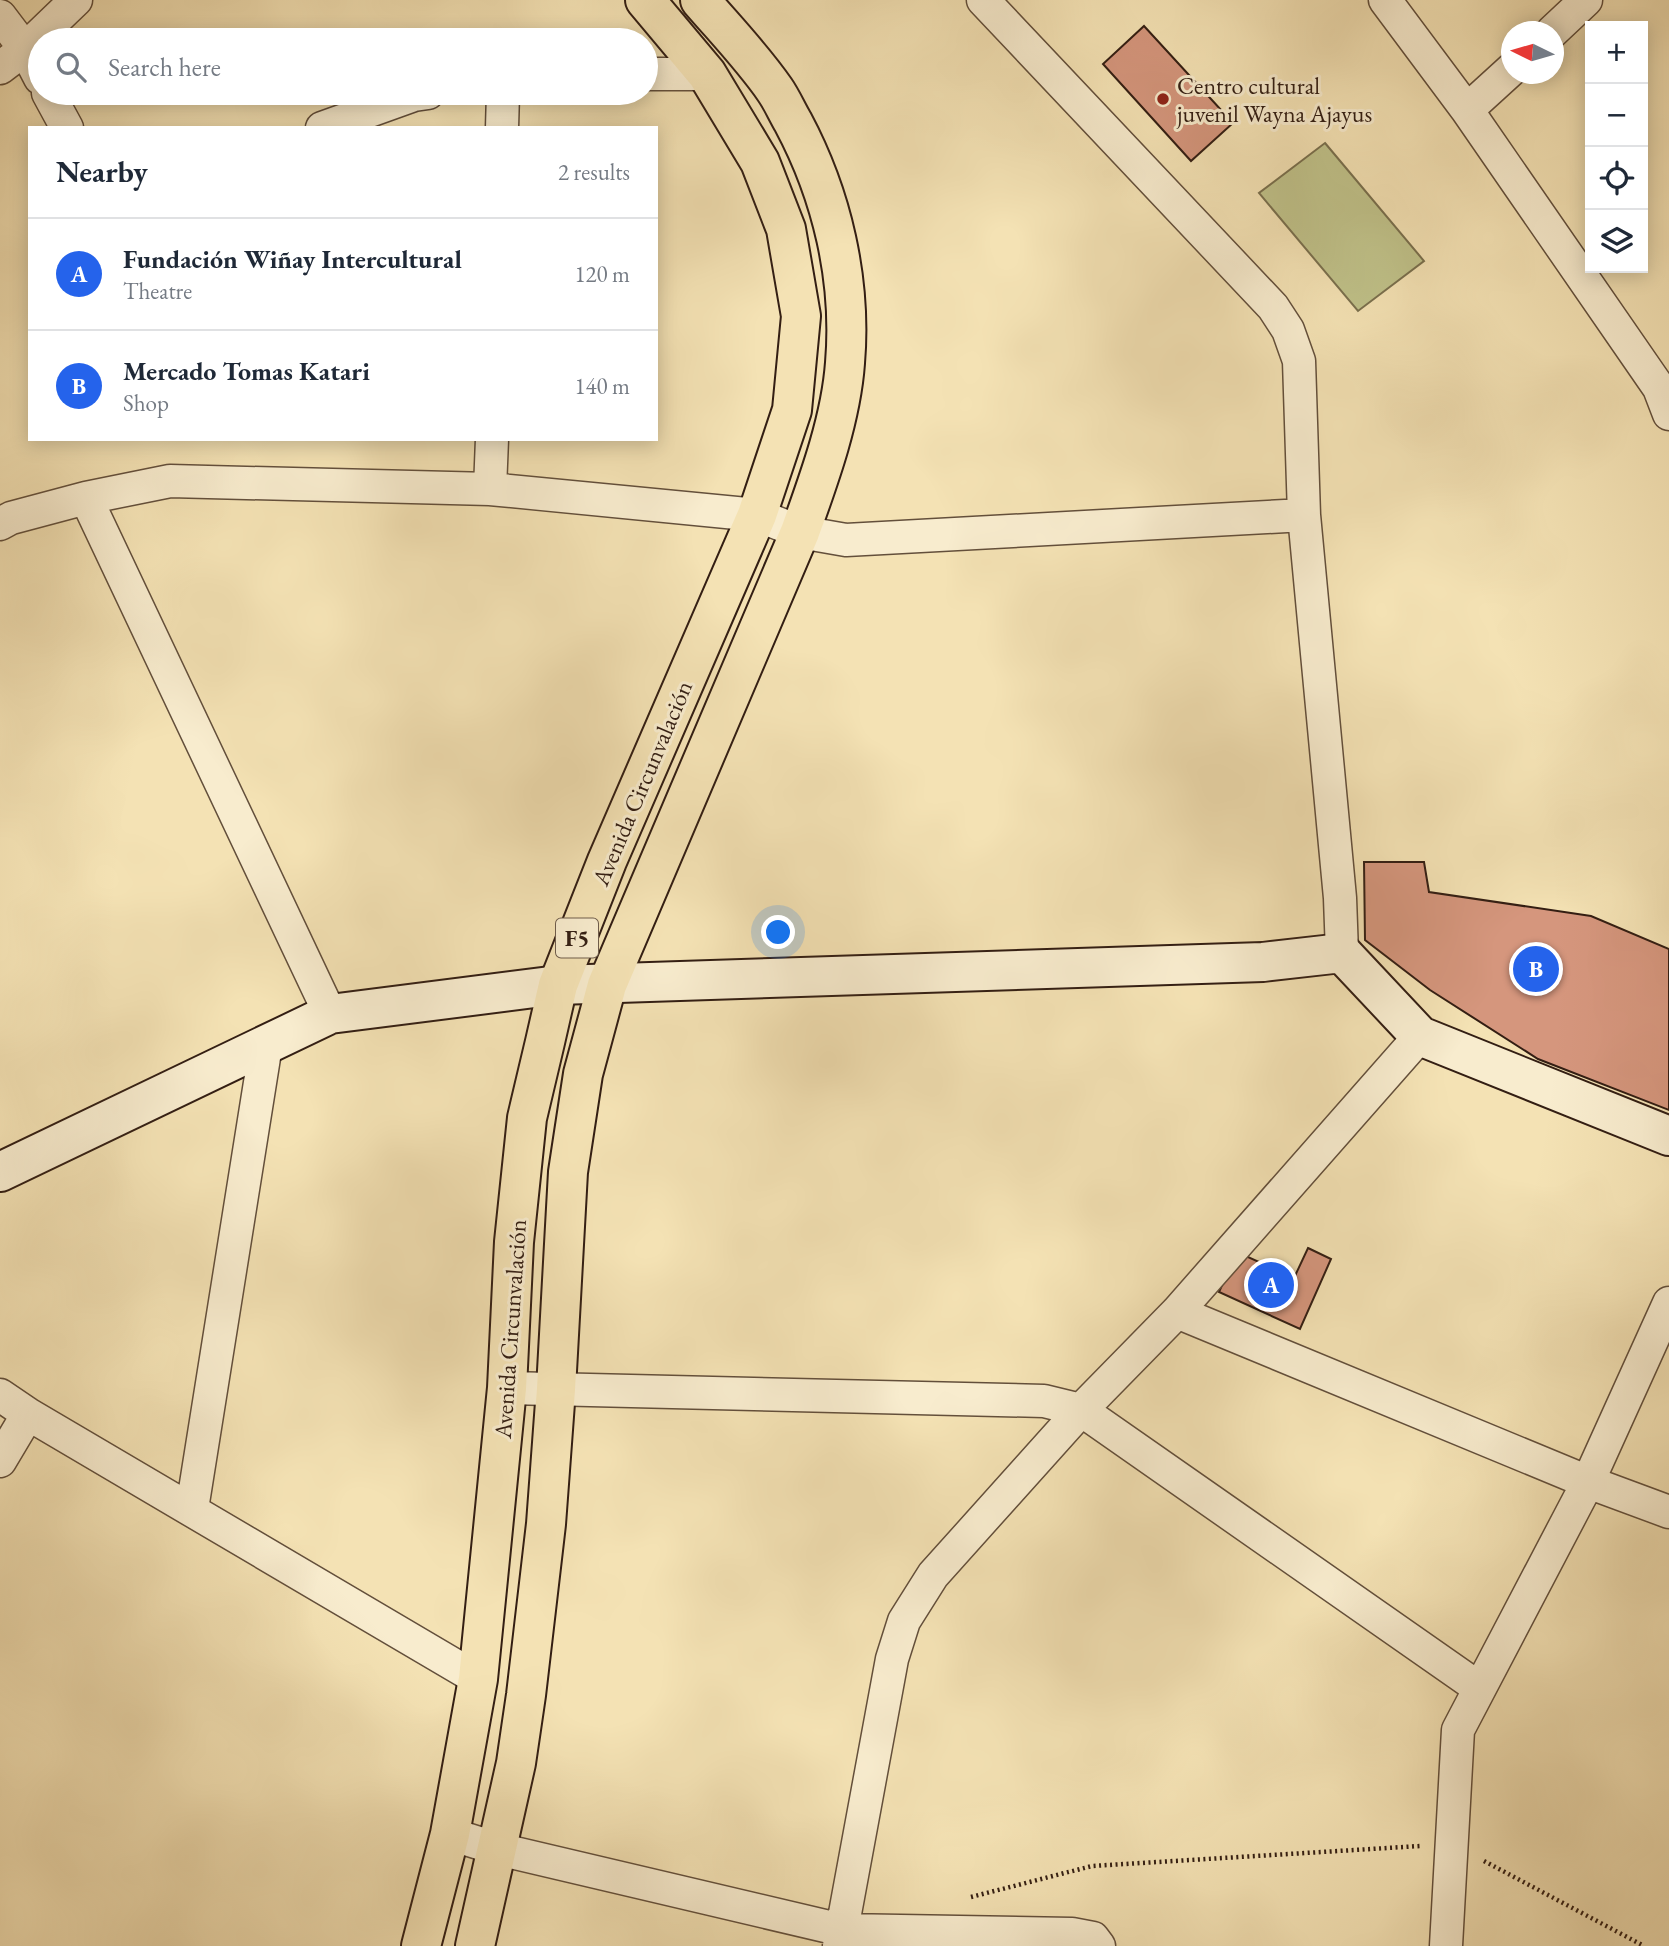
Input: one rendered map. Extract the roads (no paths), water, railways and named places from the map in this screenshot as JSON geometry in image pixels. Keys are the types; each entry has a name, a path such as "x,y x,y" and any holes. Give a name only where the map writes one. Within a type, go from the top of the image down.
{"highway":[{"name":"Avenida Circunvalación","path":"475,1946 516,1763 526,1695 546,1524 568,1172 583,1074 607,985 800,532 832,433 845,363 844,286 833,221 808,151 776,91 701,0"},
{"name":"Avenida Circunvalación","path":"421,1946 450,1834 478,1679 507,1388 514,1242 527,1118 558,985 607,861 757,516 792,410 801,316 786,229 760,162 706,74 655,11"}],"street":[{"path":"45,28 76,0"},
{"path":"655,11 701,0"},
{"path":"983,0 1273,307 1288,330 1300,360 1304,515 1340,898 1342,953 1420,1036 1669,1136"},
{"path":"1385,0 1467,110 1659,388 1669,414"},
{"path":"1564,21 1586,0"},
{"path":"0,16 12,58 28,69"},
{"path":"12,58 28,44"},
{"path":"658,74 706,74"},
{"path":"1467,110 1501,78"},
{"path":"55,105 66,126"},
{"path":"327,126 384,105"},
{"path":"502,126 503,105"},
{"path":"490,489 492,441"},
{"path":"0,524 11,518 86,498 170,481 490,489 757,516 800,532 846,540 1304,515"},
{"path":"86,498 330,1014"},
{"path":"0,1172 330,1014 558,985 1262,962 1342,953"},
{"path":"840,1938 892,1659 904,1621 933,1575 1081,1410 1177,1312 1420,1036"},
{"path":"192,1509 266,1045"},
{"path":"1446,1946 1458,1730 1588,1482 1669,1303"},
{"path":"1177,1312 1588,1482 1669,1512"},
{"path":"507,1388 1044,1401 1081,1410 1479,1688"},
{"path":"0,1395 478,1679"},
{"path":"0,1461 28,1414"},
{"path":"450,1834 498,1849 840,1938 1072,1934 1093,1938 1099,1946"}],"place":[{"name":"Centro cultural juvenil Wayna Ajayus","path":"1163,99"},
{"name":"Mercado Tomas Katari","path":"1536,969"},
{"name":"Fundación Wiñay Intercultural","path":"1271,1285"}]}
